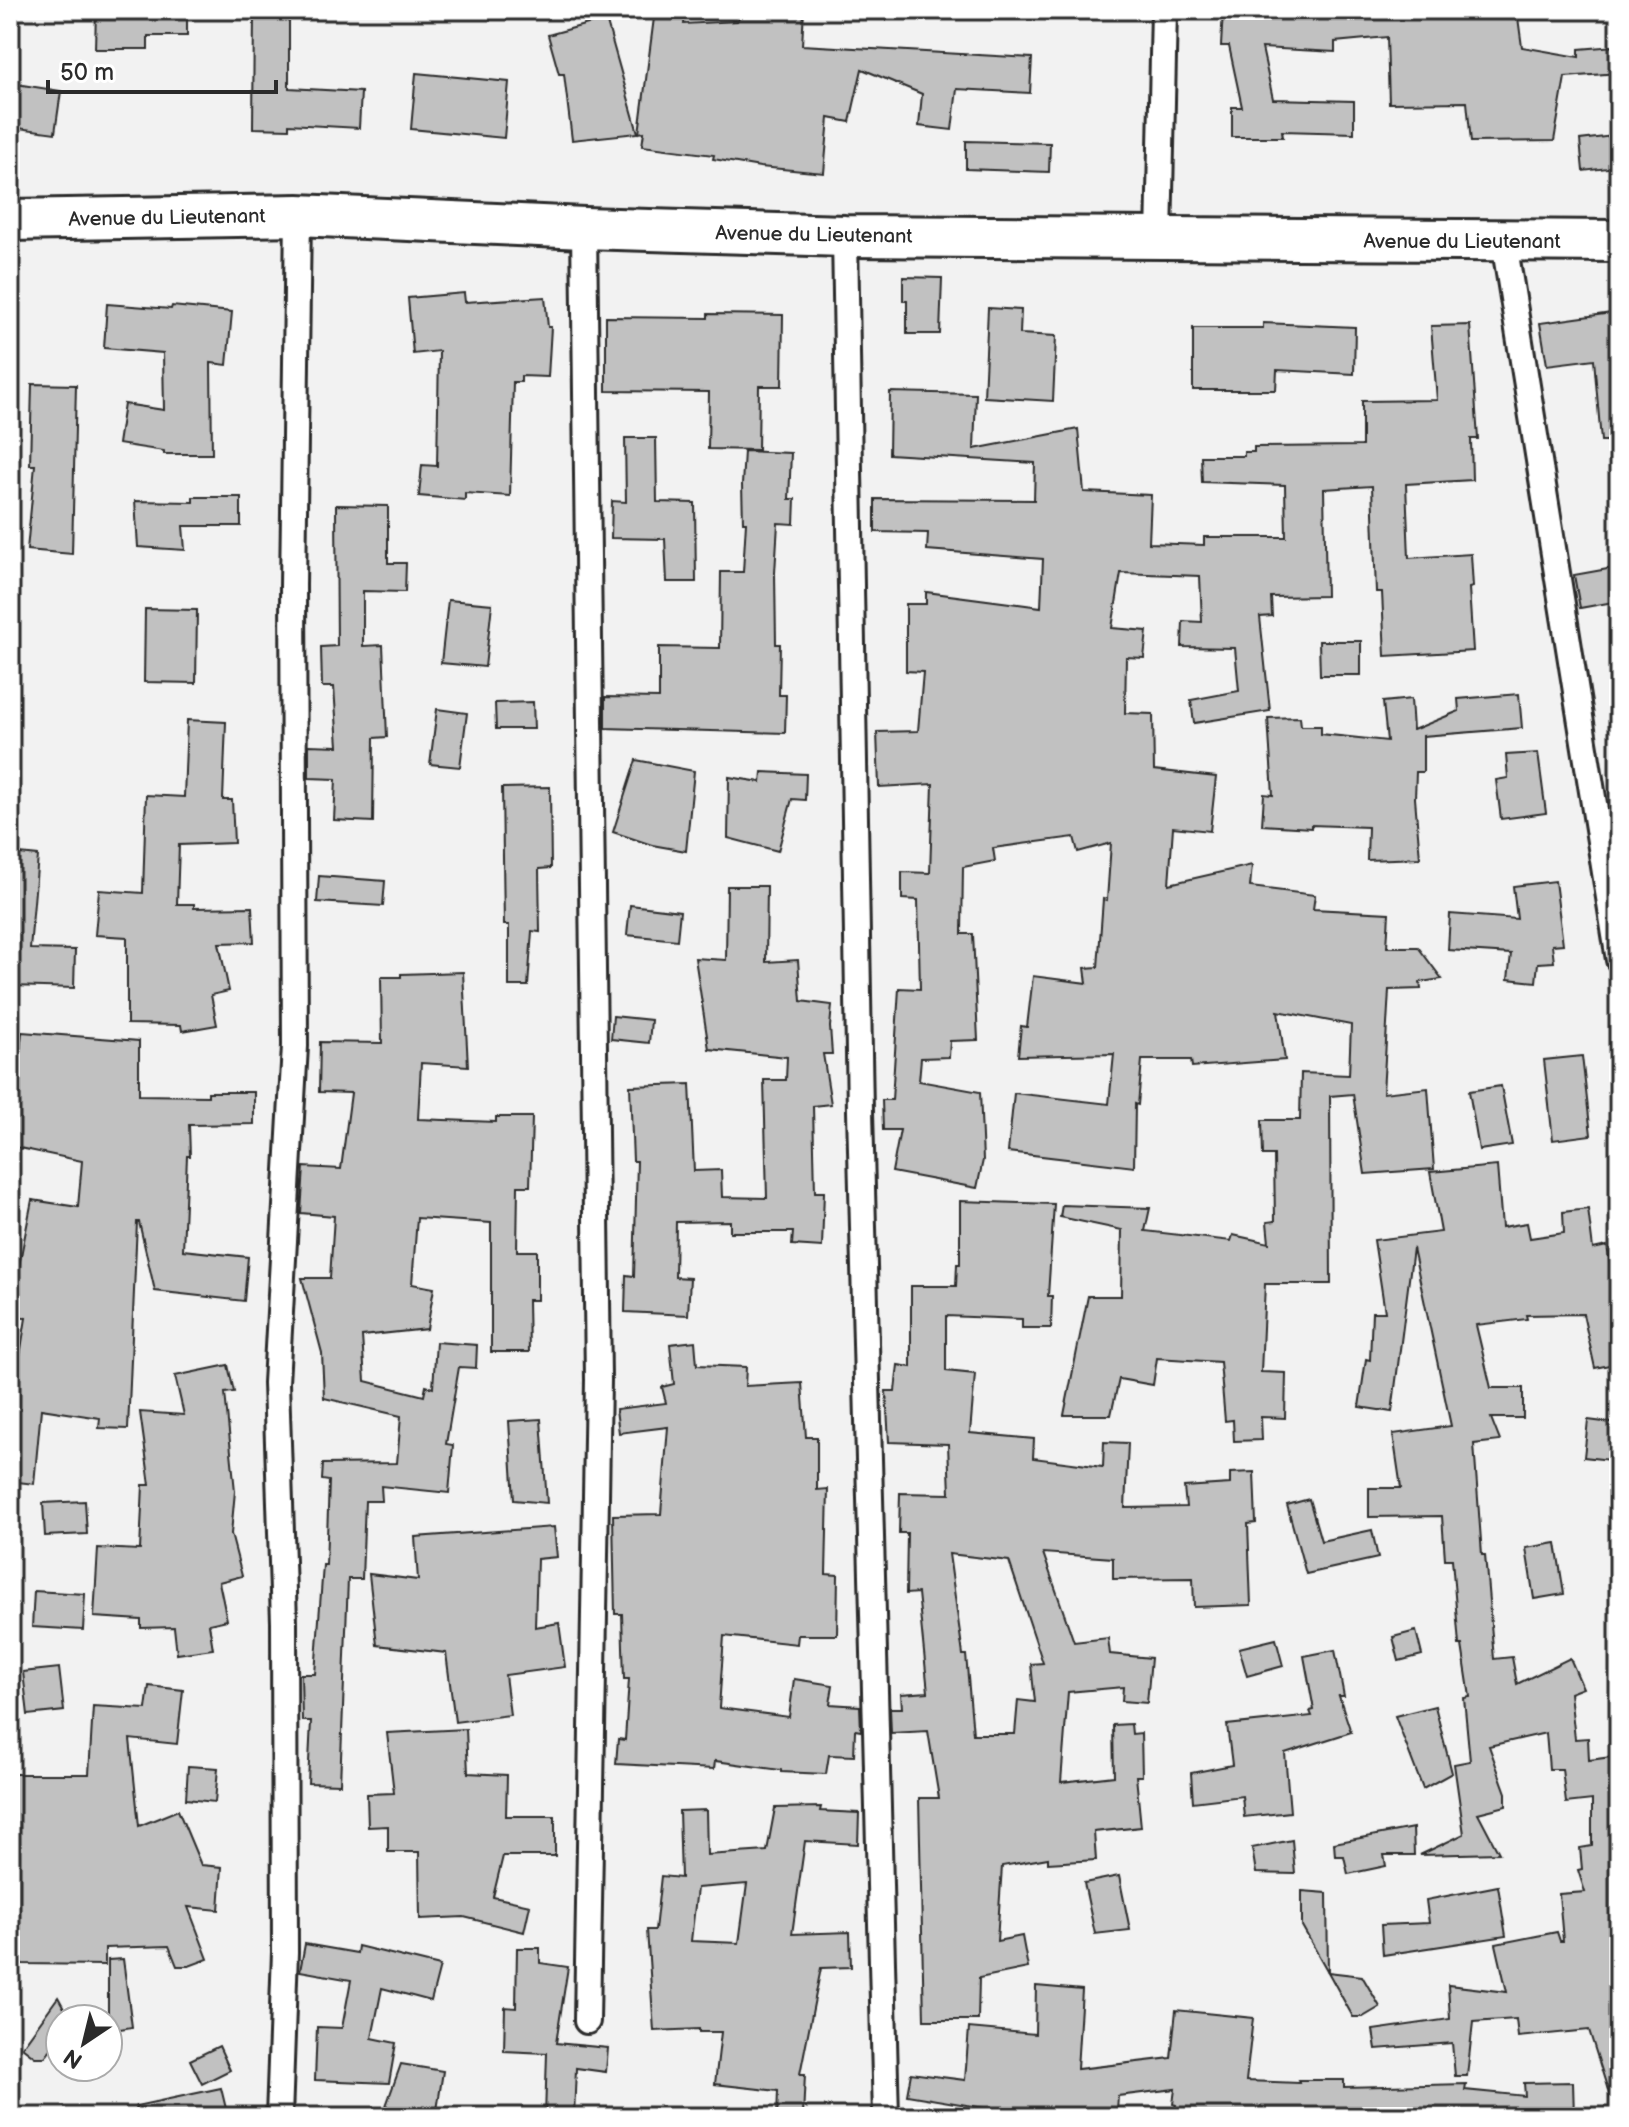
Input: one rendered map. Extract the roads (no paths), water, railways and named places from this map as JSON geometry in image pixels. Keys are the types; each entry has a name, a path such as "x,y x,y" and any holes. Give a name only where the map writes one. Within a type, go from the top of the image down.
{"main road":[{"name":"Avenue du Lieutenant","path":"10,220 298,215 845,236 1619,241"}],"street":[{"path":"1159,239 1164,10"},
{"path":"279,2117 285,1952 284,1638 276,1383 295,1046 293,586 298,215"},
{"path":"584,228 598,1380 587,2021"},
{"path":"845,236 860,1111 886,2117"},
{"path":"1504,242 1619,960"}]}
